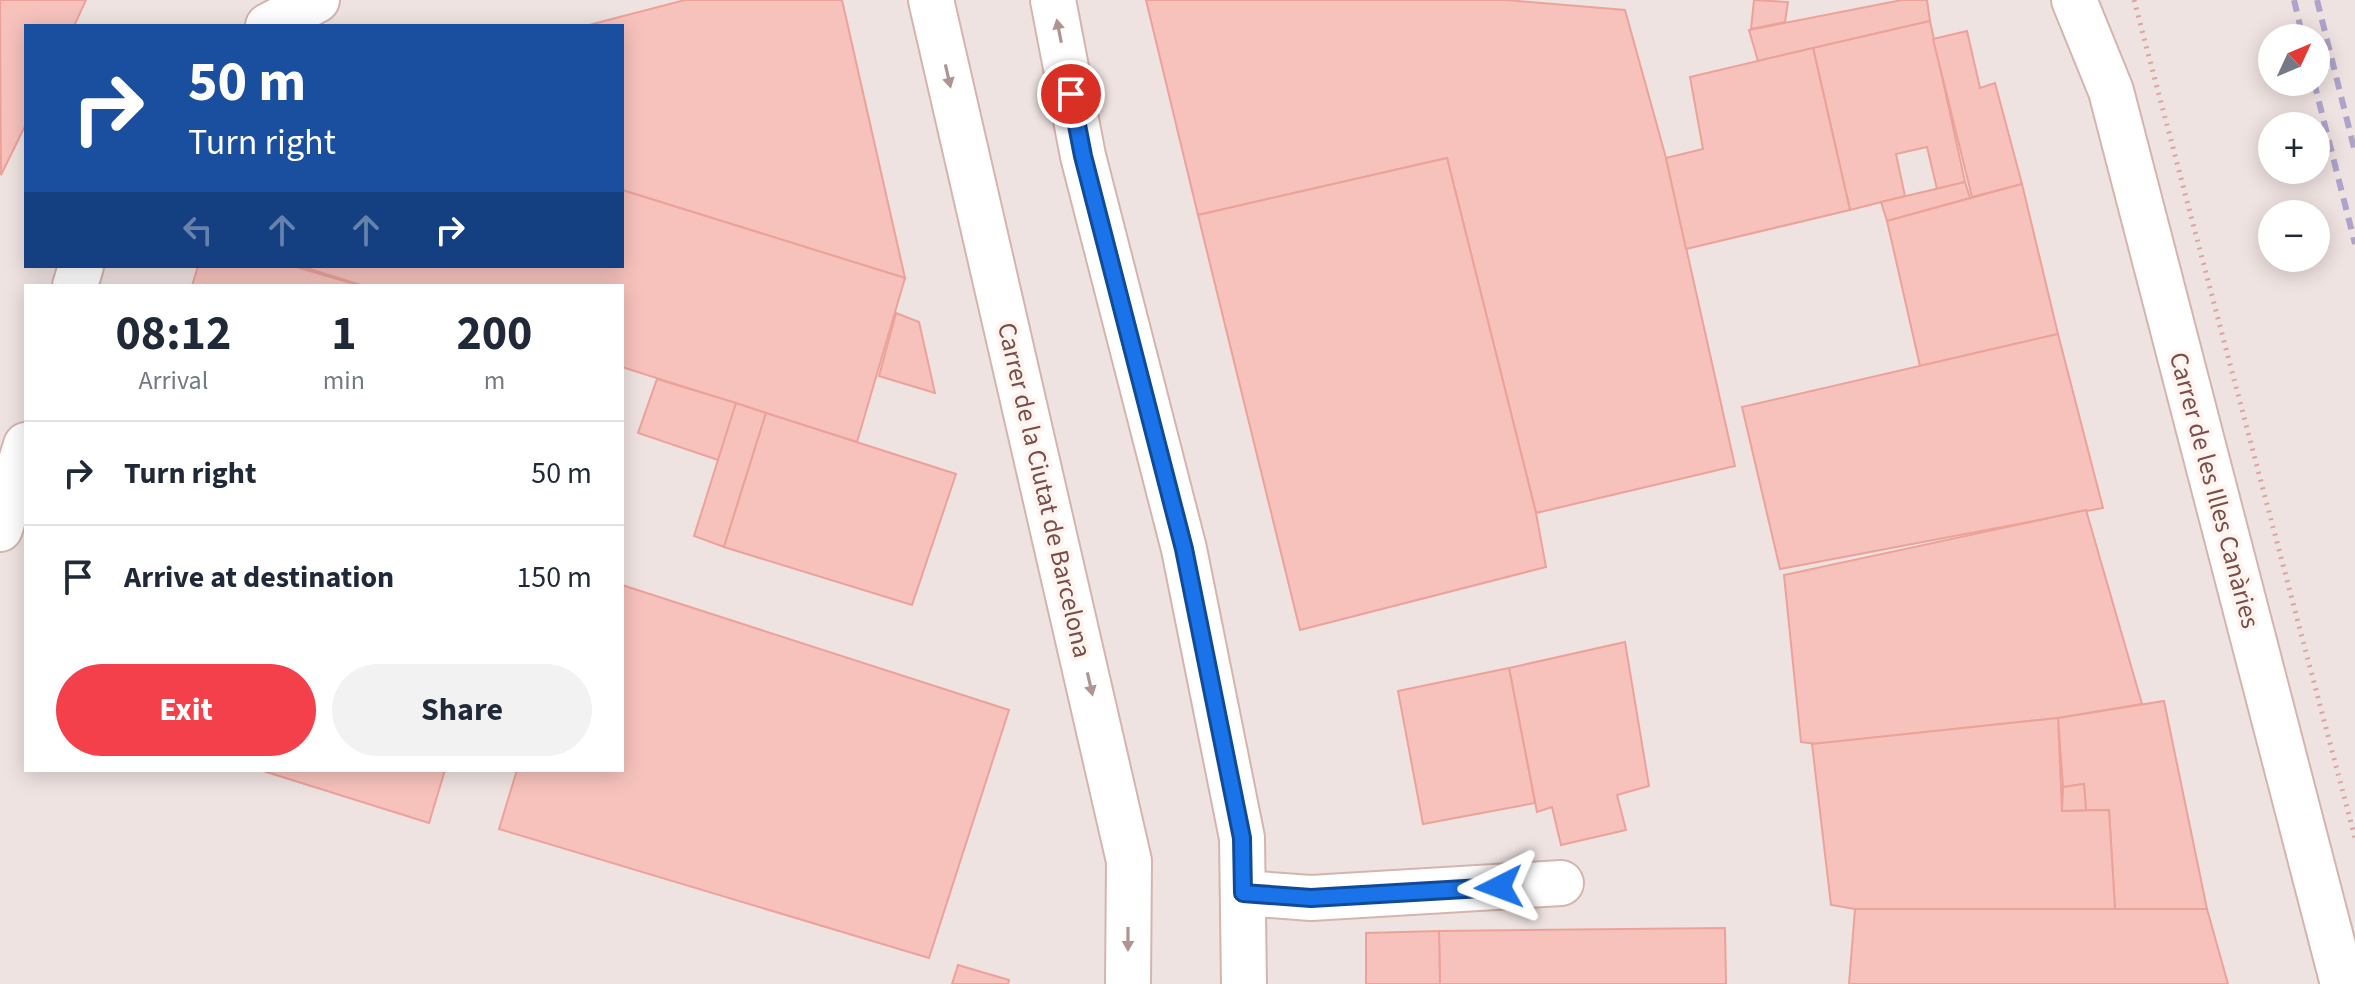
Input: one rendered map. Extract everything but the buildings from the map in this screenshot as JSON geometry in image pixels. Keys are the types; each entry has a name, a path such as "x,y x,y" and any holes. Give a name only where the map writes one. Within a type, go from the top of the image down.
{"street":[{"path":"272,24 317,0"},
{"name":"Carrer de la Ciutat de Barcelona","path":"931,0 1129,861 1128,984"},
{"path":"1053,0 1083,156 1184,549 1242,838 1244,984"},
{"name":"Carrer de les Illes Canàries","path":"2074,0 2111,91 2343,984"},
{"path":"0,529 24,451"},
{"path":"1243,893 1311,898 1561,883"}],"path":[{"path":"2134,0 2355,838"}],"shaded area":[{"path":"0,0 2355,0 2355,984 0,984"}],"railway":[{"path":"2294,0 2300,24"},
{"path":"2317,0 2355,152"},
{"path":"2318,96 2355,244"}],"route":[{"path":"1071,94 1083,156 1184,549 1242,838 1243,893 1311,898 1499,887"}]}
